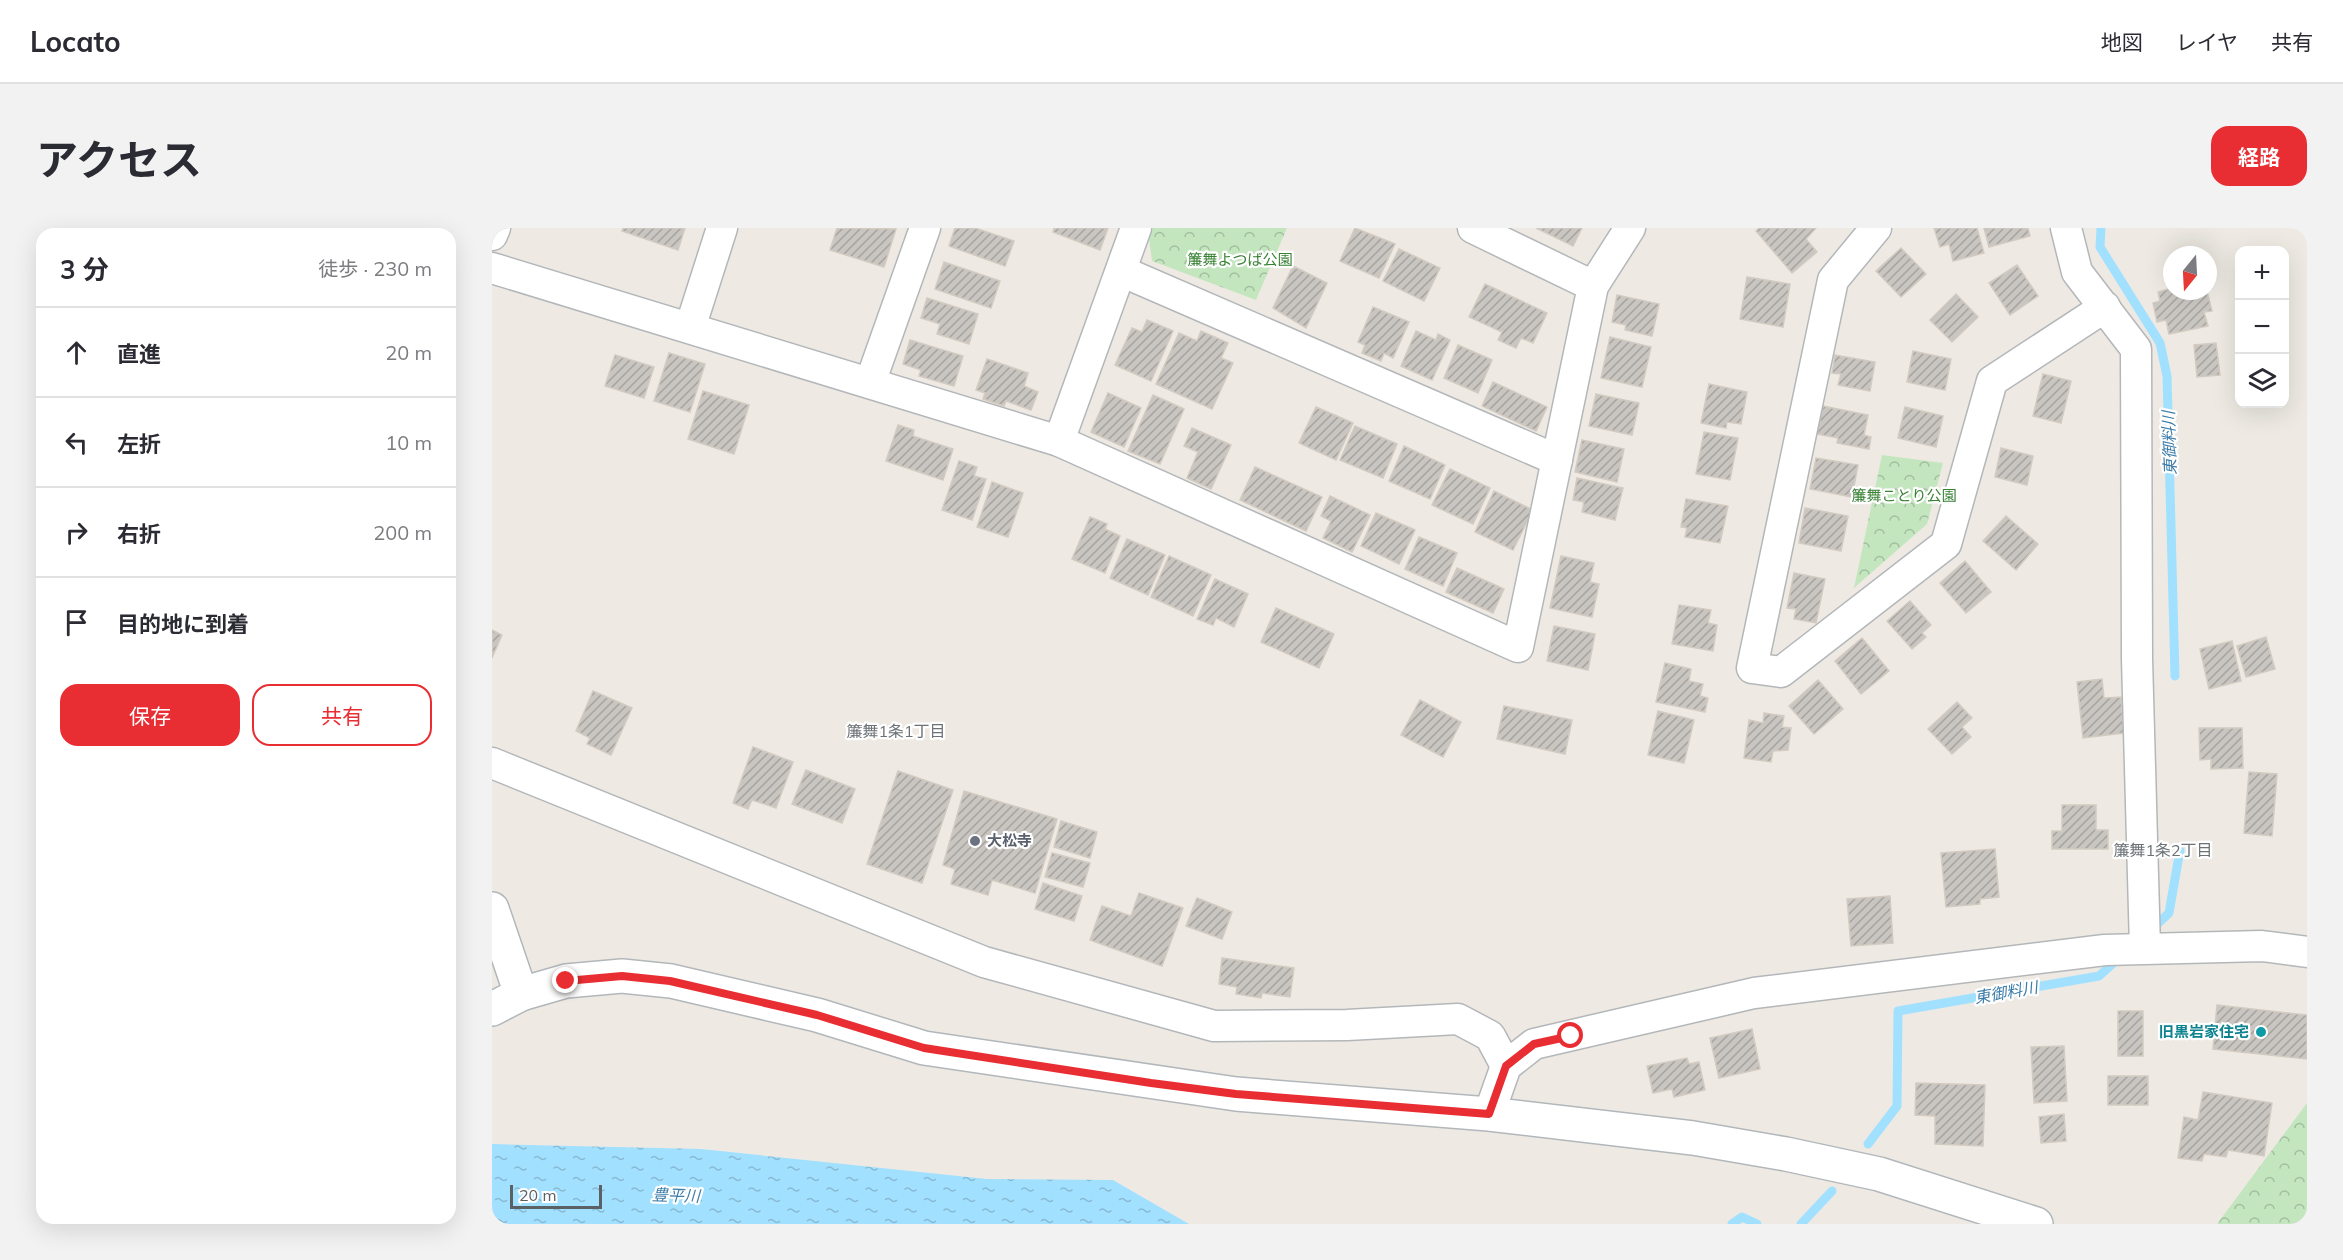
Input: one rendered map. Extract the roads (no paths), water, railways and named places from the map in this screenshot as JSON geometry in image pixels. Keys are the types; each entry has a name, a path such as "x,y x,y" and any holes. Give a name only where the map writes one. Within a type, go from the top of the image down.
{"street":[{"path":"492,236 495,228"},
{"path":"690,328 722,228"},
{"path":"870,383 925,228"},
{"path":"1059,441 1136,228"},
{"path":"1473,228 1593,286"},
{"path":"492,268 1059,441 1518,647 1593,286 1630,228"},
{"path":"1876,228 1833,279 1752,668 1781,672 1946,544 1992,381 2104,307"},
{"path":"2066,228 2077,272 2136,349 2137,659 2145,948"},
{"path":"1120,271 1557,460"},
{"path":"492,763 984,962 1214,1026 1347,1025 1458,1019 1490,1036 1506,1066"},
{"path":"492,909 521,993"},
{"path":"1489,1114 1506,1066 1534,1044 1754,993 2105,950 2262,946 2307,952"},
{"path":"492,1009 521,993 566,981 622,976 670,981 817,1015 924,1048 1236,1094 1489,1114 1693,1138 1786,1154 1879,1174 2036,1224"}],"water":[{"name":"豊平川","path":"492,1144 701,1149 987,1179 1113,1180 1189,1224 492,1224"}],"waterway":[{"name":"東御料川","path":"2101,228 2100,247 2160,343 2167,376 2175,676"},
{"name":"東御料川","path":"2152,929 2169,913 2180,850"},
{"name":"東御料川","path":"1868,1144 1897,1106 1898,1011 2099,976 2119,958"},
{"name":"東御料川","path":"1801,1224 1832,1191"},
{"name":"東御料川","path":"1732,1224 1742,1217 1757,1224"}],"place":[{"name":"大松寺","path":"975,841"},
{"name":"旧黒岩家住宅","path":"2261,1032"}],"district":[{"name":"簾舞1条1丁目","path":"896,731"},
{"name":"簾舞1条2丁目","path":"2163,850"}],"park label":[{"name":"簾舞よつば公園","path":"1240,260"},
{"name":"簾舞ことり公園","path":"1904,496"}]}
